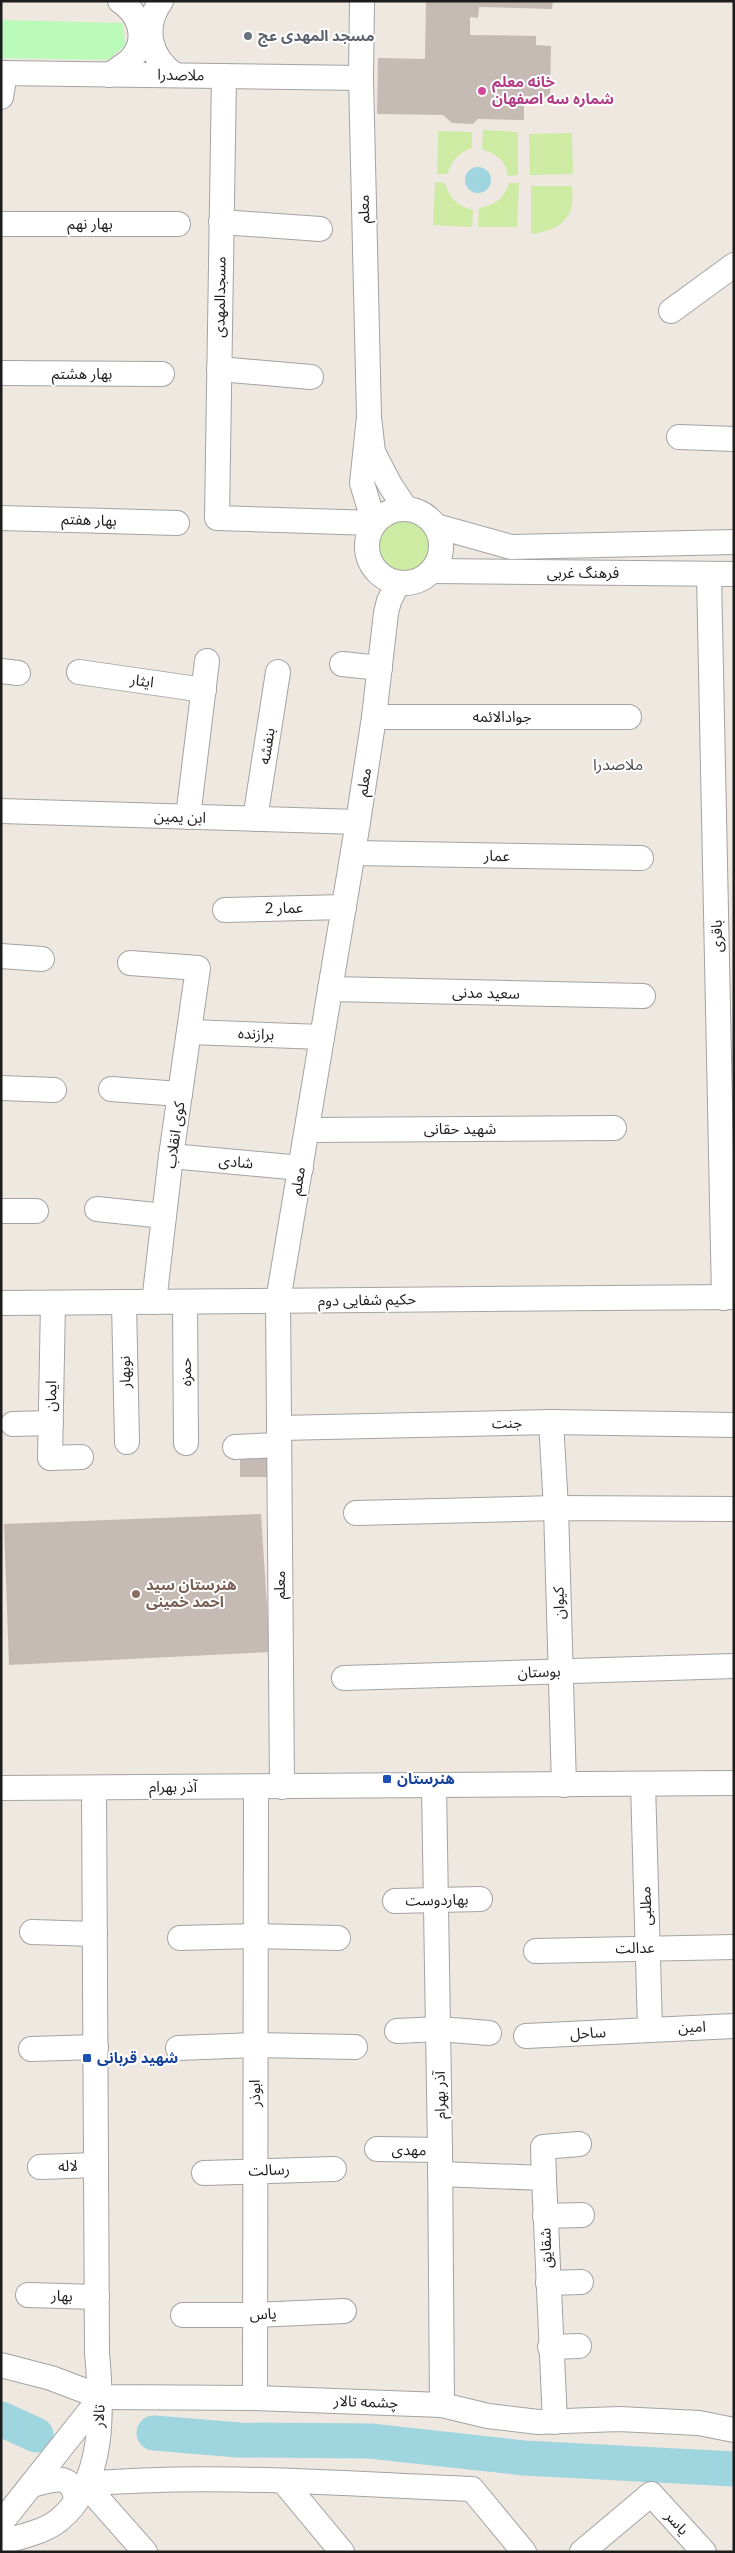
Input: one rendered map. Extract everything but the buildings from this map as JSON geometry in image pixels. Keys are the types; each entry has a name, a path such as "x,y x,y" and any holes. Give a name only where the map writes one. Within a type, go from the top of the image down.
{"street":[{"path":"109,74 130,60 137,50 141,38 140,26 136,15 120,1"},
{"path":"161,1 152,21 151,38 154,54 163,67 175,75"},
{"name":"معلم","path":"362,1 361,78 369,417"},
{"path":"1,97 3,73"},
{"name":"ملاصدرا","path":"3,73 361,78"},
{"name":"مسجدالمهدی","path":"224,76 217,518 374,523"},
{"path":"221,222 320,229"},
{"name":"بهار نهم","path":"1,224 178,224"},
{"path":"670,311 734,265"},
{"path":"219,369 311,377"},
{"name":"بهار هشتم","path":"1,373 162,374"},
{"path":"369,417 374,452 390,486 406,509"},
{"path":"369,417 362,483 374,523"},
{"path":"679,437 734,438"},
{"path":"406,509 417,511 436,526 440,537 441,550 438,561 432,571 422,579 411,583 398,583 380,575 368,560 366,548 368,535 374,523 382,515 394,510 406,509"},
{"name":"بهار هفتم","path":"1,518 177,522"},
{"name":"فرهنگ غربی","path":"436,526 511,547 734,542"},
{"name":"فرهنگ غربی","path":"432,571 734,574"},
{"name":"باقری","path":"710,575 729,1297"},
{"name":"معلم","path":"282,1787 278,1301 358,822 374,718 387,607 398,583"},
{"path":"188,817 208,661"},
{"path":"342,664 380,668"},
{"name":"ایثار","path":"79,672 204,690"},
{"name":"بنفشه","path":"255,819 278,672"},
{"name":"جوادالائمه","path":"374,718 629,718"},
{"name":"ابن یمین","path":"1,811 358,822"},
{"name":"عمار","path":"353,853 641,858"},
{"name":"عمار 2","path":"224,910 344,907"},
{"path":"1,957 42,959"},
{"name":"کوی انقلاب","path":"130,963 198,968 171,1156 154,1302"},
{"name":"سعید مدنی","path":"330,989 643,996"},
{"name":"برازنده","path":"190,1032 322,1037"},
{"path":"1,1088 54,1090"},
{"path":"111,1089 180,1094"},
{"name":"شهید حقانی","path":"307,1130 614,1128"},
{"name":"شادی","path":"171,1156 300,1168"},
{"path":"97,1209 164,1216"},
{"path":"1,1211 36,1211"},
{"name":"حکیم شفایی دوم","path":"1,1303 729,1297"},
{"name":"نوبهار","path":"124,1302 127,1442"},
{"name":"حمزه","path":"185,1302 186,1443"},
{"name":"ایمان","path":"53,1303 50,1458 81,1457"},
{"name":"جنت","path":"235,1447 279,1436 551,1422 734,1425"},
{"name":"کیوان","path":"551,1422 556,1508 564,1785"},
{"path":"13,1424 51,1423"},
{"path":"356,1513 556,1508 734,1509"},
{"name":"بوستان","path":"344,1678 734,1666"},
{"name":"آذر بهرام","path":"1,1788 734,1783"},
{"name":"مطلبی","path":"642,1784 650,2029"},
{"name":"آذر بهرام","path":"434,1785 439,2030 442,2405"},
{"name":"ابوذر","path":"255,2398 256,1787"},
{"path":"94,1788 97,2353 101,2397"},
{"name":"بهاردوست","path":"395,1901 480,1899"},
{"path":"32,1932 95,1934"},
{"path":"180,1938 255,1936 338,1938"},
{"name":"عدالت","path":"536,1951 734,1947"},
{"name":"امین","path":"650,2029 734,2026"},
{"name":"ساحل","path":"526,2036 650,2029"},
{"path":"397,2031 439,2030 489,2033"},
{"path":"178,2048 255,2045 355,2047"},
{"path":"31,2048 96,2047"},
{"name":"شقایق","path":"555,2422 550,2347 543,2147 579,2144"},
{"name":"مهدی","path":"377,2149 440,2150"},
{"name":"لاله","path":"40,2166 96,2165"},
{"name":"رسالت","path":"204,2173 334,2169"},
{"path":"440,2174 544,2178"},
{"path":"545,2216 582,2215"},
{"path":"548,2283 581,2282"},
{"name":"بهار","path":"28,2295 97,2297"},
{"name":"یاس","path":"183,2315 255,2315 344,2310"},
{"path":"550,2347 579,2346"},
{"name":"چشمه تالار","path":"1,2365 51,2378 101,2397 255,2398 442,2405 488,2416 538,2422 619,2419 699,2422 734,2430"},
{"name":"تالار","path":"10,2539 32,2485 101,2397"},
{"name":"تالار","path":"10,2539 39,2531 58,2521 81,2492 98,2434 101,2397"},
{"path":"32,2485 58,2479 68,2482 145,2552"},
{"path":"81,2492 139,2479 283,2481 472,2489 524,2552"},
{"path":"283,2481 342,2552"},
{"name":"یاسر","path":"582,2552 651,2494 704,2552"}],"green space":[{"path":"1,20 123,23 125,45 109,60 1,58"},
{"path":"483,130 518,132 518,175 508,176 500,158 482,149"},
{"path":"438,131 472,132 472,148 456,158 448,174 437,174"},
{"path":"572,133 573,174 530,175 529,134"},
{"path":"435,182 445,183 454,201 473,210 472,227 433,225"},
{"path":"509,183 519,183 517,227 478,227 479,208 490,205 502,197"},
{"path":"531,186 572,186 573,197 569,214 564,220 551,229 531,234"},
{"path":"405,519 420,524 428,532 433,547 428,562 420,570 405,575 390,570 382,562 377,547 382,532 390,524"}],"water":[{"path":"478,167 487,171 491,180 487,189 478,193 469,189 465,180 469,171"}],"waterway":[{"path":"1,2419 36,2435"},
{"path":"154,2433 239,2440 370,2441 524,2458 734,2469"}],"place":[{"name":"مسجد المهدی عج","path":"248,36"},
{"name":"خانه معلم شماره سه اصفهان","path":"482,91"},
{"name":"هنرستان سید احمد خمینی","path":"136,1594"},
{"name":"هنرستان","path":"387,1779"},
{"name":"شهید قربانی","path":"87,2058"}],"district":[{"name":"ملاصدرا","path":"618,764"}]}
